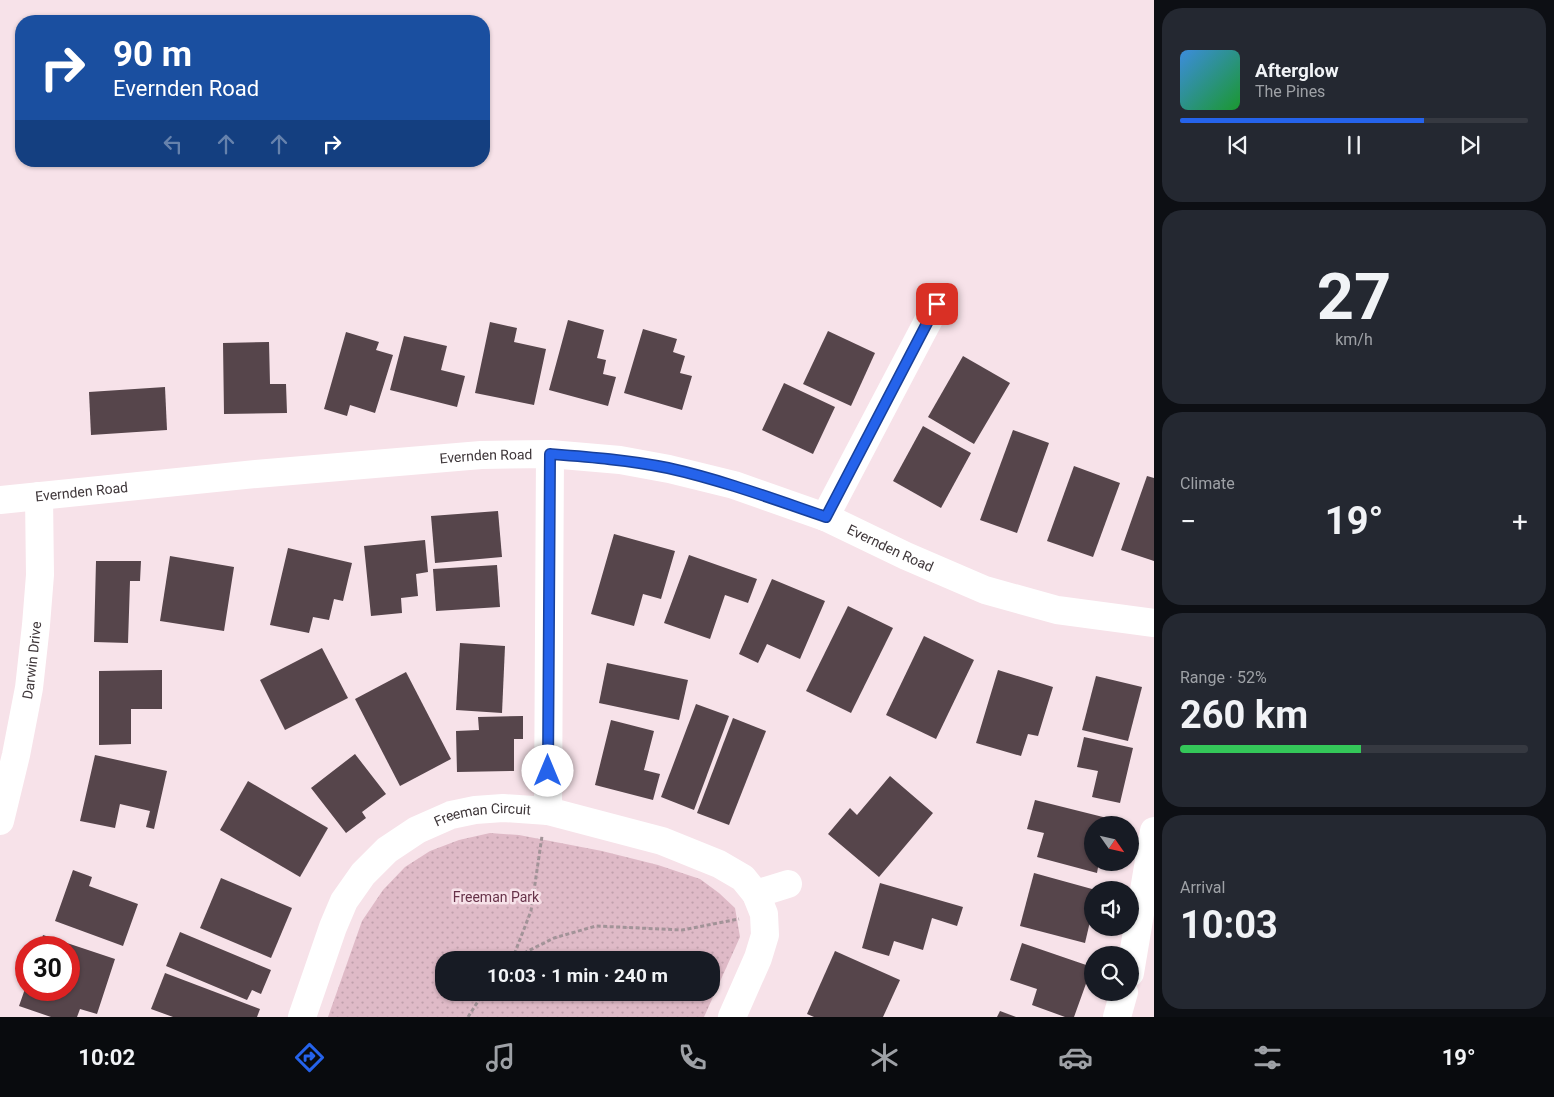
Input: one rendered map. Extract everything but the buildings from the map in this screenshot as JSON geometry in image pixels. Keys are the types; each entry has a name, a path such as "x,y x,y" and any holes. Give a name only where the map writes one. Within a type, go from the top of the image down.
{"street":[{"path":"826,517 937,304"},
{"path":"548,811 550,454"},
{"name":"Evernden Road","path":"0,500 256,474 482,456 550,454 620,460 669,468 734,485 826,517 906,556 985,590 1057,610 1154,623"},
{"name":"Darwin Drive","path":"0,821 16,755 27,697 36,626 40,575 38,496"},
{"name":"Freeman Circuit","path":"302,1017 344,901 363,874 387,850 417,830 450,815 475,810 503,808 548,811 662,841 719,864 743,878 760,904"},
{"path":"1139,969 1154,831"},
{"path":"732,1017 758,958 765,935 760,904 788,884"},
{"path":"1117,1017 1121,1001"}],"path":[{"path":"515,951 531,911 541,843 548,811"},
{"path":"528,951 554,938 596,926 682,930 760,904"},
{"path":"468,1017 478,1001"}],"green space":[{"name":"Freeman Park","path":"490,833 519,835 602,851 658,865 700,879 719,893 735,908 740,937 720,981 720,951 435,951 435,1001 711,1001 704,1017 328,1017 362,921 383,890 405,867 430,851 459,840"}],"route":[{"path":"548,771 550,454 620,460 669,468 734,485 826,517 937,304"}]}
